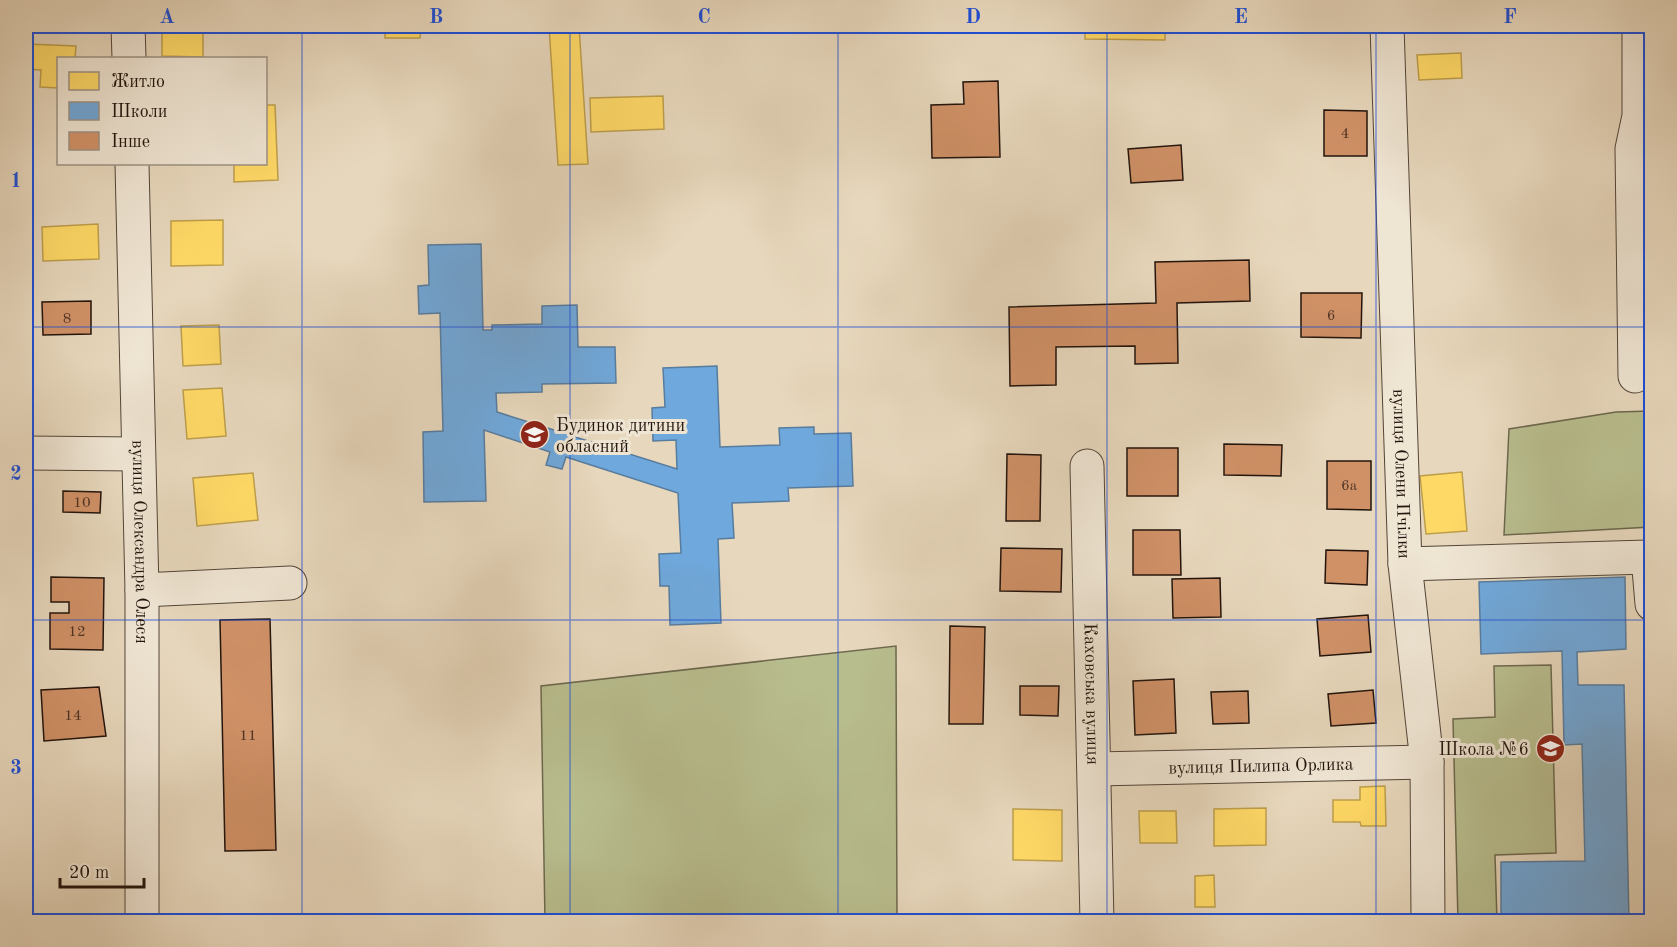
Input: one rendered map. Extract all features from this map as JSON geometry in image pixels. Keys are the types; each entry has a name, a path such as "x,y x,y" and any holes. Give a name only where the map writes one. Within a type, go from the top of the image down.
{"street":[{"path":"129,26 129,57"},
{"name":"вулиця Олени Пчілки","path":"1387,26 1405,564 1427,762 1428,921"},
{"path":"1635,376 1632,149 1639,116 1639,26"},
{"name":"вулиця Олександра Олеся","path":"132,165 142,590 142,921"},
{"path":"26,453 138,454"},
{"name":"Каховська вулиця","path":"1087,466 1097,921"},
{"path":"1405,564 1648,557 1652,604"},
{"path":"142,590 291,583"},
{"name":"вулиця Пилипа Орлика","path":"1095,769 1427,762"}],"green space":[{"path":"1651,411 1651,527 1504,535 1509,429 1616,412"},
{"path":"896,646 897,921 545,921 541,686"},
{"path":"1551,665 1556,853 1495,855 1497,921 1458,921 1453,719 1495,717 1494,666"}],"building: Житло":[{"path":"162,26 203,26 203,57 162,56"},
{"path":"385,26 421,26 420,38 385,38"},
{"path":"549,26 579,26 588,164 558,165"},
{"path":"1085,26 1165,26 1165,40 1085,39"},
{"path":"26,44 76,46 75,57 57,57 57,88 40,87 41,70 26,69"},
{"path":"1461,53 1462,78 1419,80 1417,55"},
{"path":"663,96 664,129 591,132 590,98"},
{"path":"267,105 275,105 278,180 234,182 234,165 267,165"},
{"path":"223,220 223,265 171,266 171,221"},
{"path":"98,224 99,259 43,261 42,227"},
{"path":"219,325 221,364 183,366 181,326"},
{"path":"222,388 226,436 187,439 183,390"},
{"path":"1462,472 1467,531 1426,534 1420,476"},
{"path":"253,473 258,520 197,526 193,478"},
{"path":"1385,786 1386,826 1361,826 1360,822 1333,822 1333,800 1360,800 1360,787"},
{"path":"1266,808 1266,845 1214,846 1214,809"},
{"path":"1013,809 1062,810 1062,861 1013,860"},
{"path":"1139,811 1176,811 1177,843 1140,843"},
{"path":"1214,875 1215,907 1195,907 1195,876"}],"building: Школи":[{"name":"Будинок дитини обласний","path":"481,244 483,330 492,330 492,325 542,324 542,306 577,305 578,347 615,347 616,383 542,384 542,392 496,393 497,412 557,431 561,418 576,423 572,436 677,469 676,440 653,441 652,408 665,407 663,368 717,366 720,447 780,445 779,428 814,427 814,434 851,433 853,486 788,488 789,501 732,503 734,538 718,539 721,623 670,625 669,586 660,586 659,554 681,553 678,493 566,457 562,469 546,465 550,452 484,430 486,501 424,502 423,432 443,431 440,313 419,314 418,286 429,285 428,245"},
{"path":"1625,577 1626,649 1577,652 1578,685 1624,685 1629,922 1501,922 1501,862 1585,861 1582,744 1564,745 1562,651 1481,654 1479,582"}],"building: Інше":[{"path":"998,81 1000,157 932,158 931,105 964,104 963,82"},
{"path":"1324,110 1367,111 1367,156 1324,156"},
{"path":"1181,145 1183,180 1131,183 1128,149"},
{"path":"1249,260 1250,301 1177,303 1178,363 1135,364 1135,346 1056,347 1056,385 1010,386 1009,307 1156,303 1155,262"},
{"path":"1301,293 1362,293 1361,338 1301,337"},
{"path":"91,301 91,334 43,335 42,302"},
{"path":"1224,444 1282,445 1281,476 1224,475"},
{"path":"1127,448 1178,448 1178,496 1127,496"},
{"path":"1007,454 1041,455 1040,521 1006,521"},
{"path":"1327,461 1371,461 1371,510 1327,509"},
{"path":"63,491 101,492 100,513 63,512"},
{"path":"1133,530 1180,530 1181,575 1133,575"},
{"path":"1001,548 1062,549 1061,592 1000,591"},
{"path":"1326,550 1368,551 1367,585 1325,583"},
{"path":"51,577 104,578 103,650 50,649 50,613 69,613 69,602 51,602"},
{"path":"1220,578 1221,617 1173,618 1172,579"},
{"path":"1368,615 1371,652 1320,656 1317,619"},
{"path":"270,619 276,850 225,851 220,620"},
{"path":"950,626 985,627 983,724 949,724"},
{"path":"1174,679 1176,733 1135,735 1133,681"},
{"path":"1020,686 1059,686 1058,716 1020,715"},
{"path":"99,687 106,736 44,741 41,690"},
{"path":"1373,690 1376,723 1331,726 1328,694"},
{"path":"1248,691 1249,723 1213,724 1211,692"}],"place":[{"name":"Будинок дитини обласний","path":"535,435"},
{"name":"Школа №6","path":"1550,749"}]}
